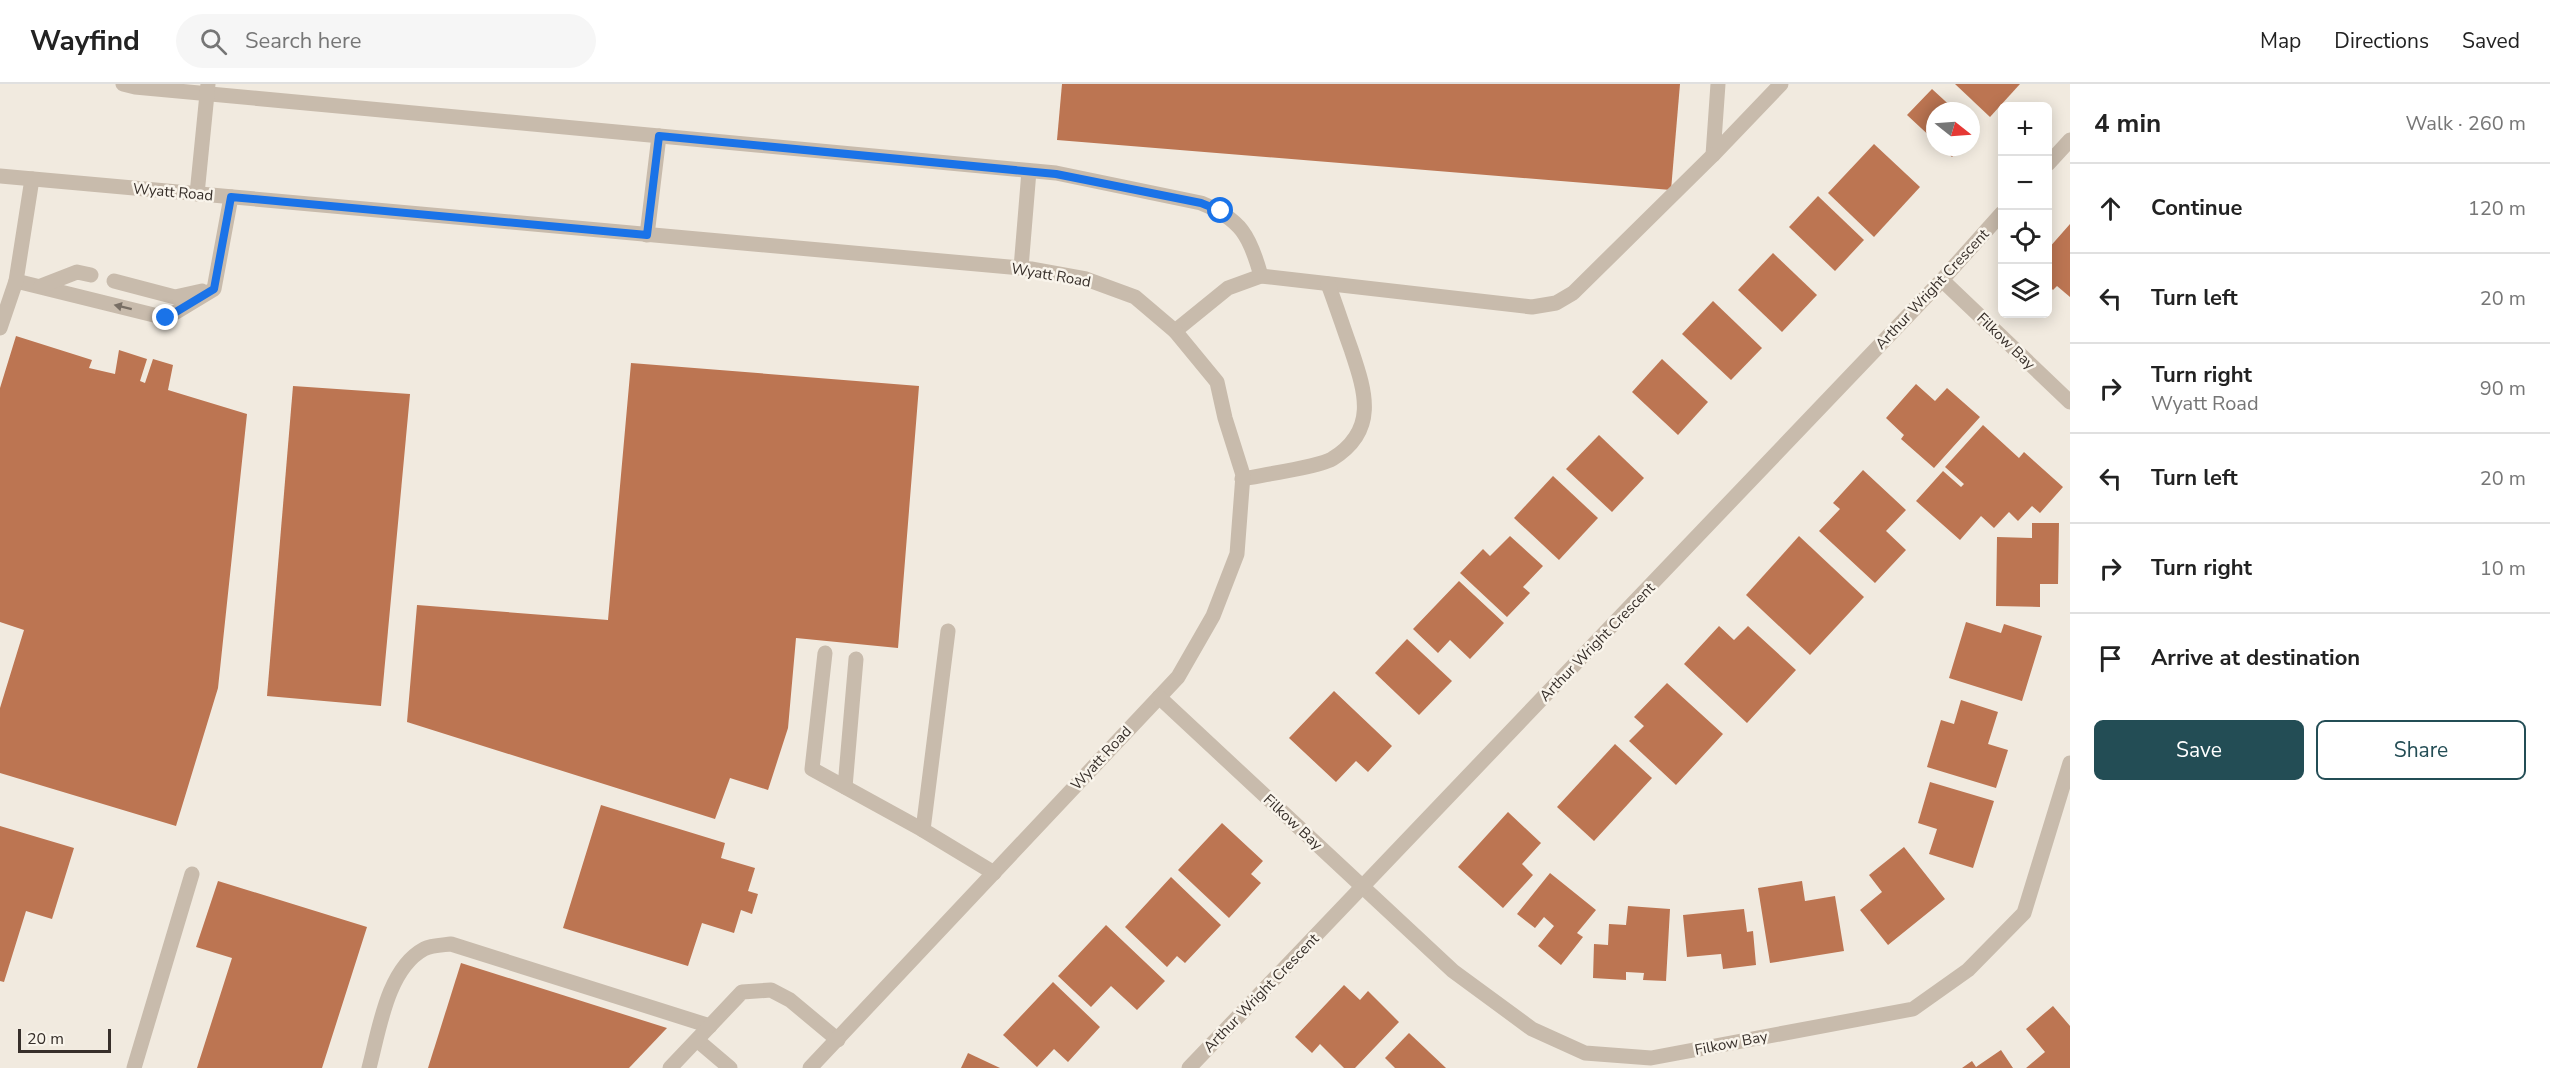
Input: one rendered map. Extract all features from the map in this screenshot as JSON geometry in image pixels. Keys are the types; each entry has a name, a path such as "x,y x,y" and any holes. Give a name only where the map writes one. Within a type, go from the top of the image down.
{"street":[{"path":"123,84 135,87 207,89 1056,174 1201,203 1221,211 1238,225 1252,245 1261,276"},
{"path":"1713,155 1718,84"},
{"path":"1175,331 1227,288 1261,276 1532,307 1556,303 1572,293 1713,155 1781,84"},
{"path":"197,194 207,89"},
{"path":"647,235 659,136"},
{"path":"2052,160 2070,140"},
{"path":"1021,268 1029,171"},
{"name":"Wyatt Road","path":"0,176 1021,268 1086,279 1135,297 1175,331 1217,382 1242,479 1237,554 1213,616 1178,677 810,1068"},
{"path":"0,328 16,281 32,179"},
{"path":"16,281 166,318 214,289 231,197"},
{"name":"Arthur Wright Crescent","path":"1189,1068 1942,280 1998,217"},
{"path":"41,286 77,272 91,275"},
{"name":"Filkow Bay","path":"1942,280 2070,402"},
{"path":"114,281 175,297 214,289"},
{"path":"1242,479 1330,460 1347,447 1360,431 1366,414 1364,388 1328,284"},
{"path":"923,830 948,631"},
{"path":"825,653 812,770 923,830 993,873"},
{"path":"845,787 856,659"},
{"name":"Filkow Bay","path":"1159,697 1453,971 1532,1029 1585,1053 1651,1058 1913,1009 1968,970 2024,913 2070,763"},
{"path":"134,1068 192,874"},
{"path":"369,1068 391,988 397,978 410,959 426,948 451,944 710,1026"},
{"path":"670,1068 742,992 771,990 790,1000 837,1040"},
{"path":"697,1040 730,1068"}],"building":[{"path":"1062,84 1680,84 1671,190 1057,140"},
{"path":"1955,84 2020,84 2004,102 1998,102 1998,108 1990,117 1980,108 1980,102 1974,102"},
{"path":"1932,89 1946,102 1926,102 1926,133 1907,115"},
{"path":"1874,144 1920,187 1874,237 1828,193"},
{"path":"1818,196 1864,240 1835,271 1789,227"},
{"path":"2070,224 2070,297 2057,286 2052,289 2052,244"},
{"path":"1773,253 1817,295 1782,332 1738,290"},
{"path":"1713,301 1762,348 1731,380 1682,334"},
{"path":"16,336 92,360 89,368 115,374 119,350 147,359 140,381 145,383 153,359 173,365 168,390 247,414 218,688 176,826 0,773 0,708 24,630 0,622 0,388"},
{"path":"1662,359 1708,402 1678,435 1632,392"},
{"path":"631,363 919,386 898,648 796,638 788,728 768,790 730,778 715,819 407,722 417,605 608,620"},
{"path":"1916,384 1935,401 1947,388 1980,417 1934,468 1901,439 1904,435 1886,418"},
{"path":"293,386 410,394 381,706 267,696"},
{"path":"1983,425 2019,458 2024,452 2063,487 2040,513 2032,506 2018,521 2009,512 1994,528 1981,516 1960,540 1916,501 1943,471 1961,487 1964,484 1945,467"},
{"path":"1599,435 1644,478 1612,512 1566,469"},
{"path":"1863,470 1906,510 1886,531 1906,550 1875,583 1819,531 1840,509 1833,503"},
{"path":"1553,476 1598,518 1559,560 1514,518"},
{"path":"2032,523 2059,523 2058,584 2040,584 2040,607 1996,606 1997,537 2032,538"},
{"path":"1510,536 1543,566 1523,587 1530,593 1507,617 1460,573 1483,549 1490,556"},
{"path":"1799,536 1864,597 1810,655 1746,595"},
{"path":"1459,581 1504,623 1470,659 1450,640 1438,653 1413,629"},
{"path":"1966,622 2001,633 2004,624 2042,636 2022,701 1949,678"},
{"path":"1719,626 1734,640 1748,626 1796,670 1747,723 1684,664"},
{"path":"1407,639 1452,681 1419,715 1375,673"},
{"path":"1667,683 1723,734 1676,785 1629,741 1644,726 1634,717"},
{"path":"1334,691 1392,746 1368,772 1356,761 1336,782 1289,738"},
{"path":"1961,700 1998,712 1988,744 2008,750 1996,788 1927,767 1941,720 1954,724"},
{"path":"1615,744 1652,778 1594,841 1557,807"},
{"path":"1930,782 1994,801 1973,868 1929,854 1937,829 1918,823"},
{"path":"601,805 725,843 721,858 755,868 748,891 758,894 752,914 741,910 734,933 702,923 688,966 563,928"},
{"path":"1508,812 1541,843 1522,864 1533,875 1503,908 1458,867"},
{"path":"1222,823 1263,861 1251,874 1261,883 1229,918 1178,870"},
{"path":"0,826 74,848 52,919 26,911 4,982 0,981"},
{"path":"1904,847 1945,899 1888,945 1860,910 1882,892 1869,875"},
{"path":"1550,873 1596,910 1577,933 1583,937 1561,965 1538,946 1554,926 1544,917 1535,928 1517,914"},
{"path":"1171,877 1221,925 1185,963 1177,956 1167,967 1125,927"},
{"path":"218,881 367,927 322,1068 197,1068 232,958 196,947"},
{"path":"1802,881 1805,901 1835,896 1844,951 1770,963 1758,888"},
{"path":"1628,906 1670,909 1666,981 1643,980 1644,973 1626,972 1626,980 1593,978 1594,944 1608,945 1609,924 1626,925"},
{"path":"1744,909 1747,932 1753,931 1756,965 1723,969 1721,954 1687,957 1683,915"},
{"path":"1106,925 1165,981 1137,1010 1111,986 1091,1007 1058,976"},
{"path":"461,963 667,1028 629,1068 428,1068"},
{"path":"1053,982 1100,1027 1068,1062 1054,1049 1037,1067 1003,1035"},
{"path":"1344,985 1360,1000 1368,991 1399,1022 1355,1068 1344,1068 1320,1044 1312,1053 1295,1037"},
{"path":"2053,1006 2070,1026 2070,1068 2026,1068 2045,1052 2026,1029"},
{"path":"1409,1033 1446,1068 1395,1068 1385,1058"},
{"path":"2001,1050 2013,1068 1962,1068 1972,1061 1976,1067"},
{"path":"968,1053 1000,1068 961,1068"}],"route":[{"path":"166,318 214,289 231,197 647,235 659,136 1056,174 1201,203 1221,211"}]}
